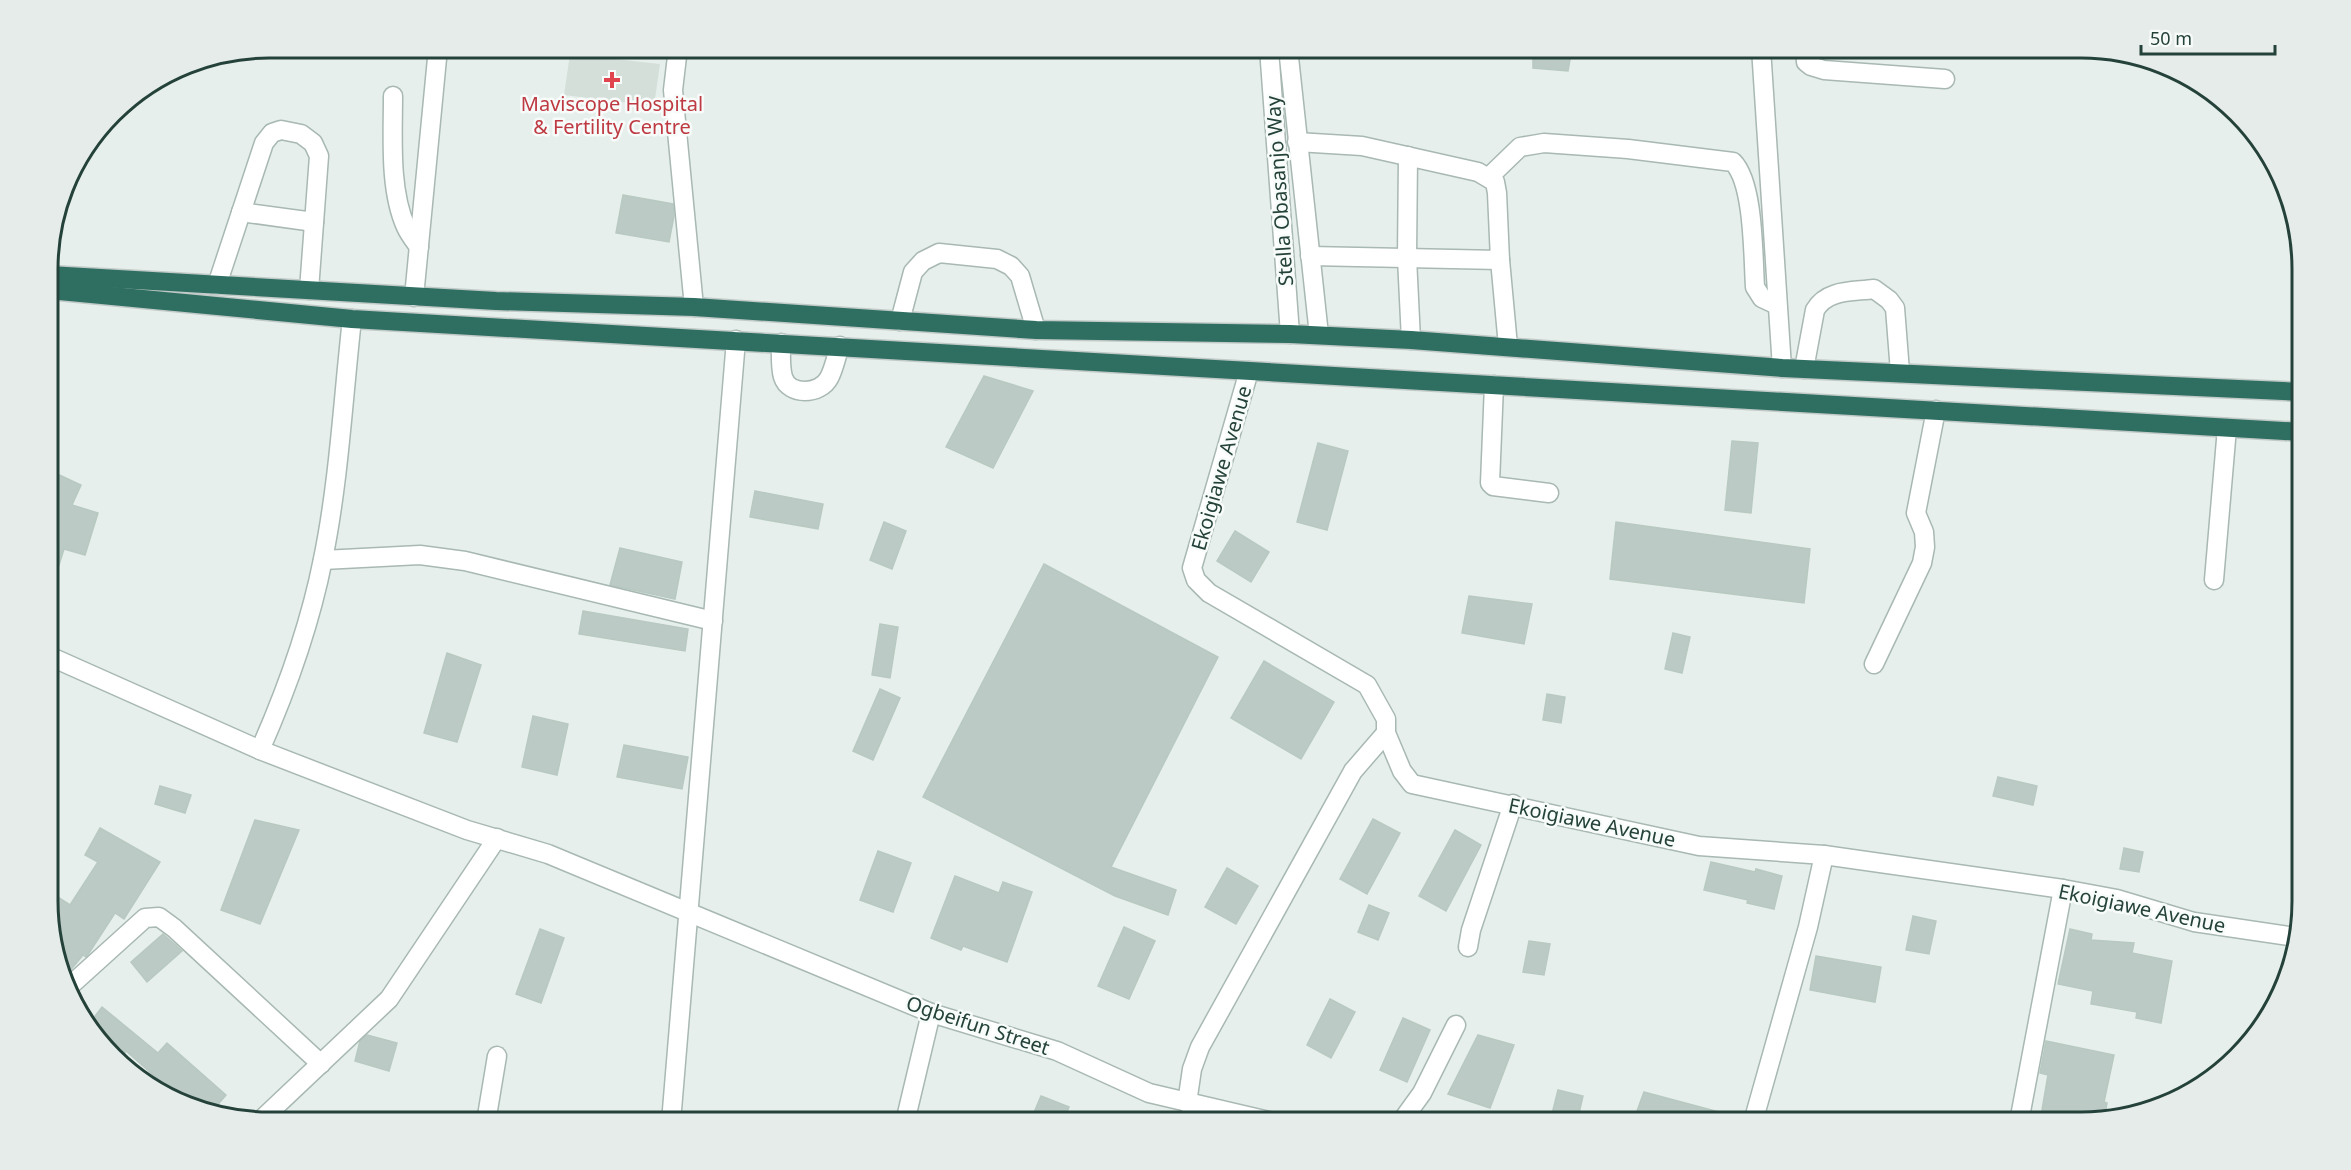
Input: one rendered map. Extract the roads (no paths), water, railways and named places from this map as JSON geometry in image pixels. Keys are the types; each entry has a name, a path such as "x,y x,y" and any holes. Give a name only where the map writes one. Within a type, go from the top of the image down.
{"highway":[{"path":"59,276 414,297 694,307 1036,330 1290,334 1411,339 1782,368 2292,392"},
{"path":"59,291 352,319 2292,431"}],"street":[{"name":"Stella Obasanjo Way","path":"1270,58 1290,334"},
{"path":"1289,58 1319,335"},
{"path":"1762,58 1782,368"},
{"path":"1806,58 1806,62 1812,66 1824,70 1946,79"},
{"path":"414,297 437,59"},
{"path":"677,59 673,90 694,307"},
{"path":"393,96 394,167 400,209 406,228 419,246"},
{"path":"217,285 264,143 272,133 281,130 301,134 313,143 319,156 309,290"},
{"path":"1297,141 1362,146 1478,172 1495,182 1508,346"},
{"path":"1489,177 1520,147 1544,143 1628,149 1733,162 1741,170 1747,188 1755,287 1762,298 1777,305"},
{"path":"1408,156 1407,258 1411,339"},
{"path":"241,213 314,222"},
{"path":"900,321 913,272 923,261 939,253 997,259 1011,266 1020,276 1036,330"},
{"path":"1310,256 1500,260"},
{"path":"1804,369 1815,310 1820,302 1831,294 1874,289 1889,300 1895,308 1900,372"},
{"path":"260,750 282,702 323,560 352,319"},
{"path":"672,1112 735,340"},
{"path":"781,343 782,375 786,384 814,392 822,388 829,379 840,346"},
{"name":"Ekoigiawe Avenue","path":"1249,371 1192,568 1196,580 1209,593 1366,685 1386,719 1386,734 1402,771 1412,784 1699,846 1824,855 2063,889 2118,899 2194,922 2289,936"},
{"path":"1494,385 1490,483 1493,486 1549,493"},
{"path":"1874,664 1922,563 1925,547 1924,532 1916,513 1936,410"},
{"path":"2214,580 2227,428"},
{"path":"323,560 420,555 465,561 713,621"},
{"name":"Ogbeifun Street","path":"58,660 260,750 456,825 548,854 931,1012 1057,1051 1149,1093 1187,1103 1207,1111"},
{"path":"1187,1103 1192,1069 1200,1047 1353,771 1386,734"},
{"path":"1468,947 1470,930 1513,804"},
{"path":"270,1112 389,999 497,838"},
{"path":"1756,1111 1808,927 1824,855"},
{"path":"2021,1111 2063,889"},
{"path":"75,981 145,918 159,917 174,928 321,1064"},
{"path":"907,1112 931,1012"},
{"path":"1409,1111 1422,1093 1456,1025"},
{"path":"488,1112 497,1056"}],"place":[{"name":"Maviscope Hospital & Fertility Centre","path":"612,80"}]}
